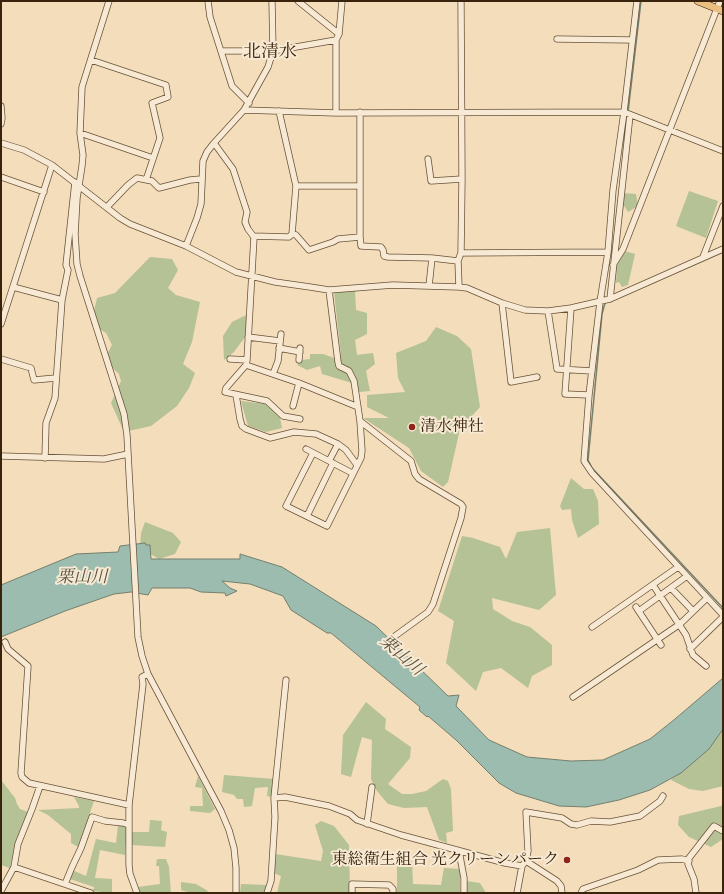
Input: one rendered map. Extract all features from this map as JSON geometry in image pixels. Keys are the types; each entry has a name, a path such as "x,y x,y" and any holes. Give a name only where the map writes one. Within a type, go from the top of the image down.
{"main road":[{"path":"698,1 720,10"}],"street":[{"path":"45,458 46,424 55,398 62,300 68,270 66,264 77,184 82,175 83,155 80,132 82,87 109,1"},
{"path":"208,1 210,17 232,86 248,103"},
{"path":"186,246 201,204 203,161 207,152 244,110 268,67 273,51 272,1"},
{"path":"298,1 339,34"},
{"path":"336,113 336,40 339,34 342,1"},
{"path":"459,287 458,261 461,252 462,178 461,1"},
{"path":"610,299 632,40 637,1"},
{"path":"613,266 623,249 670,130 720,10 720,1"},
{"path":"557,39 632,40"},
{"path":"222,51 273,51 336,40"},
{"path":"90,60 166,85 168,97 152,103 160,138 146,180"},
{"path":"1,106 1,124"},
{"path":"244,110 336,113 627,113 723,151"},
{"path":"279,111 296,186 292,234"},
{"path":"360,112 361,246 381,247 384,256 432,258 458,261"},
{"path":"627,113 614,190 608,252 588,395 584,461 587,468 723,616 690,649"},
{"path":"80,132 153,158"},
{"path":"1,143 24,150 52,165 120,218 130,224 186,246 236,272 275,282 329,290 393,285 459,287 468,288 502,303 525,310 548,311 571,308 610,299 723,248"},
{"path":"214,143 233,169 248,212 246,222 254,237 246,363 226,388 225,392 267,401 283,416 300,419"},
{"path":"428,159 431,181 462,178"},
{"path":"1,324 52,165"},
{"path":"1,178 44,192"},
{"path":"107,207 128,185 137,178 152,181 158,188 190,180 201,179"},
{"path":"77,184 75,234 77,264 124,414 127,435 138,637 142,656 148,674 222,811 234,848 236,893"},
{"path":"296,186 360,186"},
{"path":"703,257 723,206"},
{"path":"253,236 289,237 292,234"},
{"path":"292,234 296,235 309,250 338,239 360,237"},
{"path":"461,252 608,252"},
{"path":"429,286 432,258"},
{"path":"68,270 71,266 77,264"},
{"path":"13,287 62,300"},
{"path":"313,453 286,506 327,526 361,458 362,451 360,421 354,381 349,371 339,366 329,290"},
{"path":"502,303 511,382 537,377"},
{"path":"571,308 568,370 565,394 588,395"},
{"path":"548,311 557,369 592,371"},
{"path":"273,374 278,361 281,334"},
{"path":"248,337 280,341"},
{"path":"280,348 300,350 299,360"},
{"path":"230,358 358,407"},
{"path":"1,359 31,368 34,380 56,378"},
{"path":"293,406 298,383"},
{"path":"236,395 242,426 246,429 270,438 294,432 316,434 338,444 346,450 357,465"},
{"path":"360,421 411,461 415,474 419,479 461,504 463,507 461,518 433,604 428,612 395,636"},
{"path":"307,516 338,444"},
{"path":"306,449 352,474"},
{"path":"1,456 104,459 128,454"},
{"path":"592,627 678,567"},
{"path":"660,642 637,609 660,596 687,576"},
{"path":"653,585 680,624 686,635 693,655 706,666"},
{"path":"671,588 693,611"},
{"path":"573,698 660,642 707,598"},
{"path":"5,642 8,649 28,666 20,773 26,781 40,786 129,805"},
{"path":"137,893 130,874 129,865 129,805 142,692 142,677 148,674"},
{"path":"267,893 271,881 275,817 274,798 286,680"},
{"path":"1,891 14,867 18,844 40,786"},
{"path":"367,824 372,787"},
{"path":"517,893 528,850 526,812 562,818 571,824 577,825 591,821 610,822 640,816 660,801 663,796"},
{"path":"274,798 298,798 330,806 350,814 357,820 401,835 505,863 524,863 557,881 561,886 562,893"},
{"path":"65,884 81,848 92,817 129,825"},
{"path":"696,893 694,879 688,864 690,858 714,826 723,831"},
{"path":"459,851 464,878 464,893"},
{"path":"581,893 583,889 638,870 658,860 682,859 689,861"},
{"path":"14,867 91,893"},
{"path":"352,893 352,884 389,885 393,888 393,893"}],"green space":[{"path":"689,191 718,201 706,238 676,226"},
{"path":"623,193 636,194 638,206 628,212 623,204"},
{"path":"618,249 635,254 628,285 622,287 619,282 616,283"},
{"path":"150,257 172,259 178,270 168,288 176,295 200,302 192,342 183,364 195,373 189,388 177,406 151,426 124,432 111,403 121,381 119,374 104,360 112,345 106,333 91,324 97,298 115,293"},
{"path":"355,291 356,310 367,313 367,334 355,340 357,355 373,353 375,364 366,371 370,391 358,392 352,383 322,374 320,366 307,370 297,365 302,360 310,359 310,354 323,354 334,358 341,355 334,292"},
{"path":"248,314 245,337 234,352 224,360 223,336 232,322"},
{"path":"436,327 457,336 471,349 480,407 460,429 448,482 443,487 421,471 409,448 363,418 389,418 367,407 367,395 405,392 398,378 396,353 426,341"},
{"path":"241,401 265,404 280,418 282,428 266,432 248,426"},
{"path":"571,478 584,489 593,489 598,501 599,524 578,538 572,520 571,509 562,510 560,506"},
{"path":"145,522 173,533 181,542 175,554 159,559 140,548 141,533"},
{"path":"550,528 556,595 539,610 492,598 493,609 512,621 530,627 552,645 552,665 532,676 528,688 501,668 483,672 476,691 446,663 454,621 438,611 462,536 500,547 506,559 517,532"},
{"path":"366,702 386,719 385,729 411,747 410,758 388,784 402,794 412,794 426,791 443,779 448,781 451,789 453,831 446,833 447,843 439,840 427,807 404,808 388,804 377,791 371,779 372,740 362,737 351,777 341,774 343,735"},
{"path":"723,721 723,786 703,791 689,789 671,780"},
{"path":"224,775 274,779 272,797 267,796 268,787 255,788 252,806 244,807 243,799 237,799 234,795 222,792"},
{"path":"198,776 215,809 210,813 190,811 190,806 203,806 202,788 195,787"},
{"path":"1,780 15,798 20,809 28,812 16,840 10,868 1,865"},
{"path":"74,797 94,801 78,847 71,843 71,834 48,815 38,810 79,808"},
{"path":"723,804 723,839 711,847 689,837 678,825 679,816 721,806"},
{"path":"150,820 162,821 161,830 167,832 165,847 131,845 132,832 149,832"},
{"path":"321,821 334,826 349,845 350,893 277,893 281,876 274,873 275,854 321,861 323,851 315,825"},
{"path":"118,825 127,826 125,855 100,850 95,878 112,879 112,893 93,891 94,887 70,879 72,870 86,876 96,839 116,843"},
{"path":"157,859 166,859 169,867 171,893 140,893 138,887 160,884 159,866 156,866"},
{"path":"397,859 412,861 413,884 441,885 444,868 460,869 460,893 397,893"},
{"path":"467,881 480,883 486,893 467,893"},
{"path":"181,882 196,884 208,891 206,893 191,893 181,890"},
{"path":"241,884 267,885 265,893 240,893"}],"water":[{"name":"栗山川","path":"145,543 146,545 150,545 151,559 240,559 240,554 282,567 376,626 448,696 459,695 456,706 489,740 527,757 571,761 603,760 650,739 723,678 723,729 709,749 681,773 650,790 619,800 586,807 559,806 516,793 499,783 456,740 419,710 420,707 331,633 327,633 291,610 283,596 250,584 222,581 230,588 237,591 226,596 225,593 201,592 190,588 152,588 148,595 131,592 114,594 65,611 1,637 1,585 76,554 118,552 120,546"}],"waterway":[{"path":"628,112 641,1"},
{"path":"605,303 602,314 588,460 592,468 723,608"}],"place":[{"name":"清水神社","path":"412,427"},
{"name":"東総衛生組合 光クリーンパーク","path":"567,860"}],"district":[{"name":"北清水","path":"270,53"}]}
